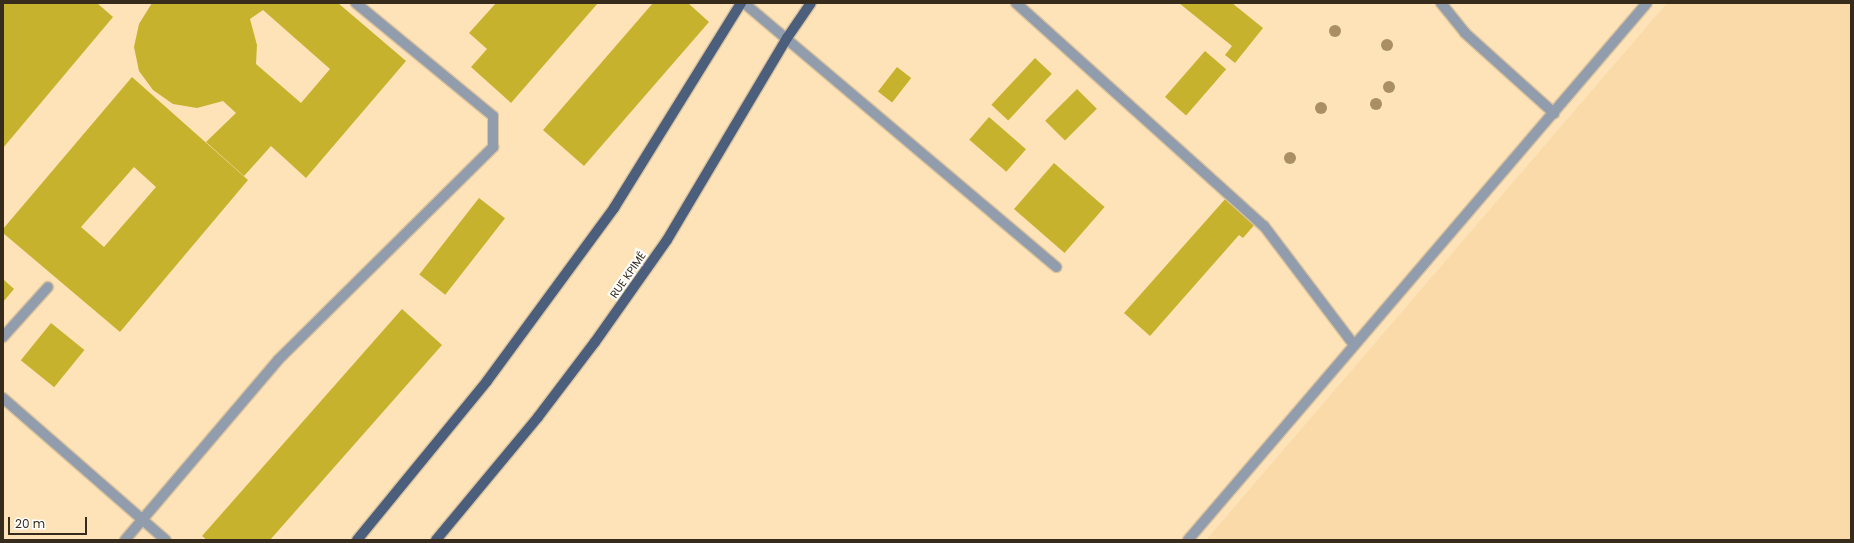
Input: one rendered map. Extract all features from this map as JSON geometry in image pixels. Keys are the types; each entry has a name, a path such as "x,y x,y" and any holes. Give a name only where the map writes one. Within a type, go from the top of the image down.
{"main road":[{"path":"357,540 487,381 614,208 741,3"},
{"name":"RUE KPIMÉ","path":"436,540 538,417 596,342 663,246 787,38 811,3"}],"street":[{"path":"125,540 278,360 493,147 493,116 356,3"},
{"path":"744,3 1056,267"},
{"path":"1016,3 1264,226 1354,345"},
{"path":"1441,3 1465,33 1554,113"},
{"path":"1188,540 1647,3"},
{"path":"3,337 48,287"},
{"path":"3,398 166,540"}],"shaded area":[{"path":"1667,3 1851,3 1851,540 1206,540"}],"building":[{"path":"3,3 97,3 113,17 3,148"},
{"path":"152,3 338,3 406,61 306,178 271,146 244,176 206,142 236,113 223,101 197,108 173,104 153,90 139,71 134,47 139,24","holes":["263,10 330,69 301,103 256,64 257,45 250,19"]},
{"path":"496,3 598,3 511,103 471,67 487,49 469,33"},
{"path":"653,3 688,3 709,22 584,166 543,130"},
{"path":"1179,3 1232,3 1263,28 1235,63 1225,55 1232,46"},
{"path":"1205,51 1226,69 1186,115 1165,97"},
{"path":"1035,58 1052,74 1008,120 991,105"},
{"path":"897,67 911,78 892,103 878,91"},
{"path":"132,77 248,180 120,332 3,233 3,229","holes":["134,167 156,187 104,247 81,227"]},
{"path":"1077,89 1097,109 1065,141 1045,121"},
{"path":"989,117 1026,149 1006,172 969,140"},
{"path":"1054,163 1105,207 1065,253 1014,209"},
{"path":"1227,197 1256,223 1243,238 1239,235 1150,336 1124,313"},
{"path":"479,198 505,218 445,295 419,274"},
{"path":"3,279 14,289 3,302"},
{"path":"402,309 442,345 270,540 207,540 202,536"},
{"path":"51,323 84,350 54,387 21,360"}]}
